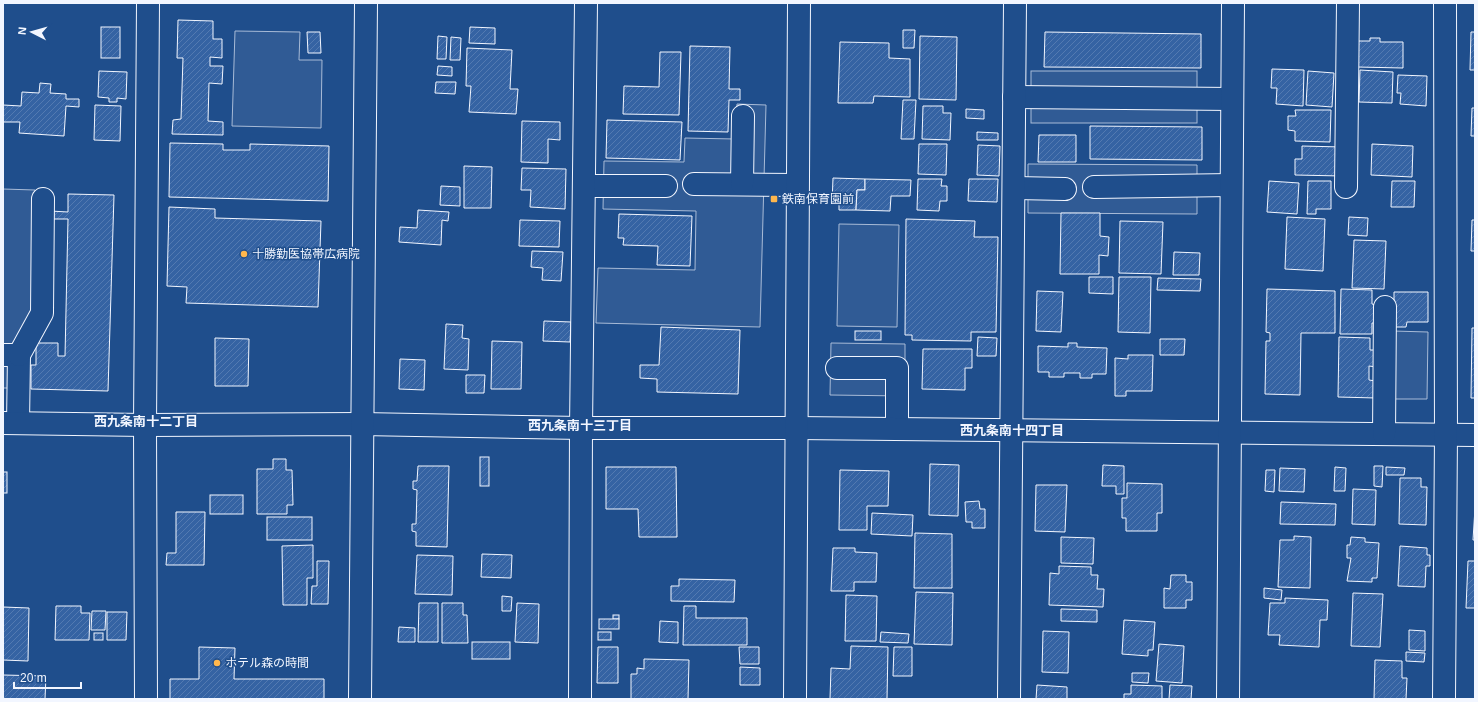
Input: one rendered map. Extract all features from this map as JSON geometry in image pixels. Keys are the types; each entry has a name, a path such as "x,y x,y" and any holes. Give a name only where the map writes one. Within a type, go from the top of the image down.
{"street":[{"path":"146,699 145,425 148,3"},
{"path":"360,699 366,3"},
{"path":"580,699 581,428 586,3"},
{"path":"795,699 799,3"},
{"path":"1009,699 1015,3"},
{"path":"1228,699 1233,3"},
{"path":"1346,187 1348,3"},
{"path":"1444,699 1446,434 1445,3"},
{"path":"1014,97 1232,99"},
{"path":"742,184 743,116"},
{"path":"694,184 797,185"},
{"path":"1094,187 1231,185"},
{"path":"584,186 666,186"},
{"path":"1014,188 1065,189"},
{"path":"43,199 42,313 11,355 11,423 145,425 362,424 581,428 796,428 1475,435"},
{"path":"1384,434 1385,307"},
{"path":"837,368 897,368 897,429"}],"shaded area":[{"path":"235,31 300,32 299,60 322,60 321,128 232,126"},
{"path":"1031,71 1197,71 1197,123 1031,123"},
{"path":"737,104 766,105 760,327 596,323 598,268 695,270 696,211 603,209 604,161 684,162 685,138 735,139"},
{"path":"1028,164 1197,165 1197,214 1028,213"},
{"path":"3,189 35,190 33,316 11,388 3,388"},
{"path":"839,224 899,225 897,327 837,326"},
{"path":"1393,331 1428,332 1427,399 1392,399"},
{"path":"831,343 905,344 905,396 830,395"}],"building":[{"path":"178,20 213,21 213,39 222,39 222,58 210,57 210,66 223,66 222,84 209,83 208,121 223,122 223,135 172,134 173,120 181,119 183,58 177,58"},
{"path":"101,27 120,27 120,58 101,58"},
{"path":"470,27 495,28 495,44 469,43"},
{"path":"903,30 915,30 914,48 903,48"},
{"path":"307,32 320,32 321,53 308,53"},
{"path":"1045,32 1201,34 1201,68 1044,67"},
{"path":"1471,32 1475,32 1475,70 1470,70"},
{"path":"438,36 447,37 446,59 437,59"},
{"path":"920,36 957,37 956,100 919,99"},
{"path":"451,37 461,38 460,60 450,60"},
{"path":"1370,38 1380,38 1380,42 1403,42 1403,68 1357,67 1358,41 1370,41"},
{"path":"840,42 889,43 889,58 910,59 910,97 874,96 873,103 838,103"},
{"path":"690,46 730,47 729,89 740,89 740,100 729,100 728,132 688,131"},
{"path":"467,48 512,50 510,89 518,89 516,114 469,112 471,86 466,86"},
{"path":"660,52 681,52 679,115 623,114 624,86 659,87"},
{"path":"438,66 452,67 452,76 437,75"},
{"path":"1272,69 1304,70 1303,106 1276,104 1277,88 1271,88"},
{"path":"1360,70 1393,72 1392,103 1359,102"},
{"path":"99,71 127,72 126,99 117,98 117,102 109,102 109,98 98,97"},
{"path":"1308,71 1334,73 1332,107 1306,105"},
{"path":"1398,75 1427,76 1426,106 1400,104 1401,93 1397,93"},
{"path":"436,82 456,82 455,94 435,93"},
{"path":"40,83 51,84 50,93 66,94 66,99 79,99 79,107 66,106 64,136 19,133 20,122 3,122 3,105 21,106 22,92 39,93"},
{"path":"903,100 916,100 914,139 901,139"},
{"path":"95,105 121,106 120,141 94,140"},
{"path":"923,106 943,106 943,113 951,113 950,140 922,139"},
{"path":"1472,108 1475,108 1475,136 1471,136"},
{"path":"966,109 984,110 984,119 966,118"},
{"path":"1295,110 1331,110 1330,142 1295,141 1295,131 1288,130 1288,116 1296,116"},
{"path":"607,120 682,122 680,160 606,158"},
{"path":"522,121 560,122 560,140 548,139 548,163 521,162"},
{"path":"1090,126 1202,127 1202,160 1090,159"},
{"path":"977,132 998,133 998,140 977,140"},
{"path":"1039,135 1076,135 1076,162 1038,162"},
{"path":"170,143 223,144 223,150 250,150 250,144 329,146 328,201 169,197"},
{"path":"919,144 947,144 946,175 918,174"},
{"path":"1372,144 1413,146 1412,177 1371,175"},
{"path":"978,145 1000,146 999,176 977,175"},
{"path":"1302,146 1342,147 1342,176 1295,175 1295,159 1302,159"},
{"path":"464,166 492,167 491,208 464,208"},
{"path":"522,168 566,169 565,209 530,207 531,190 521,190"},
{"path":"833,178 865,179 865,190 857,190 856,210 839,210 839,204 832,204"},
{"path":"865,179 911,180 910,196 891,196 890,211 856,210 857,190 865,190"},
{"path":"918,179 942,179 941,186 947,186 947,201 940,201 939,211 917,210"},
{"path":"969,179 998,179 997,202 968,201"},
{"path":"1269,181 1299,183 1297,214 1267,212"},
{"path":"1308,181 1331,181 1331,209 1316,209 1316,214 1307,214"},
{"path":"1392,181 1415,181 1414,207 1391,207"},
{"path":"441,186 460,187 460,206 440,205"},
{"path":"68,194 114,195 108,391 31,389 31,365 36,365 36,343 58,343 58,356 65,356 68,219 50,219 50,211 68,212"},
{"name":"十勝勤医協帯広病院","path":"169,207 215,209 215,218 321,221 318,307 186,303 187,287 167,286"},
{"path":"418,210 449,212 448,221 442,220 441,245 399,242 400,227 417,228"},
{"path":"1061,213 1100,213 1100,236 1109,237 1108,256 1099,255 1099,274 1060,274"},
{"path":"619,214 692,216 690,266 657,265 658,246 623,245 624,238 618,238"},
{"path":"1287,217 1325,219 1323,271 1285,269"},
{"path":"1349,217 1368,218 1367,236 1348,235"},
{"path":"906,219 975,221 974,237 998,237 996,332 971,332 971,341 912,340 912,335 905,335"},
{"path":"520,220 560,221 559,247 519,246"},
{"path":"1472,220 1475,220 1475,251 1471,251"},
{"path":"1120,221 1163,222 1161,274 1119,273"},
{"path":"1354,240 1386,241 1384,289 1352,288"},
{"path":"532,251 563,252 561,281 542,280 543,268 531,267"},
{"path":"1174,252 1200,253 1199,275 1173,275"},
{"path":"1089,277 1113,277 1113,294 1089,293"},
{"path":"1119,277 1151,277 1150,333 1118,332"},
{"path":"1158,278 1201,279 1200,291 1157,290"},
{"path":"1267,289 1335,291 1335,333 1301,333 1300,395 1265,394 1266,341 1270,341 1270,333 1266,332"},
{"path":"1341,289 1372,290 1372,304 1376,305 1375,323 1372,323 1372,334 1340,334"},
{"path":"1037,291 1063,292 1061,332 1036,331"},
{"path":"1394,292 1428,292 1428,322 1407,322 1406,327 1394,327"},
{"path":"544,321 571,322 570,342 543,341"},
{"path":"446,324 463,325 462,338 469,339 468,370 444,369"},
{"path":"661,327 740,330 738,394 657,392 657,379 640,378 640,365 659,365"},
{"path":"1472,328 1475,328 1475,398 1471,398"},
{"path":"855,331 881,331 881,340 855,340"},
{"path":"978,337 997,338 996,356 977,356"},
{"path":"1339,337 1370,338 1370,350 1378,350 1377,367 1369,366 1369,380 1376,381 1376,398 1338,397"},
{"path":"215,338 249,339 248,386 215,386"},
{"path":"1160,339 1185,339 1184,355 1160,355"},
{"path":"492,341 522,342 521,389 491,389"},
{"path":"1068,343 1077,343 1077,347 1107,348 1106,374 1092,374 1092,378 1080,378 1080,373 1064,373 1064,377 1049,377 1049,372 1038,372 1038,346 1068,347"},
{"path":"923,349 972,349 972,368 965,368 965,390 922,389"},
{"path":"1128,355 1153,355 1152,391 1126,391 1126,396 1115,396 1115,358 1128,359"},
{"path":"400,359 425,360 424,390 399,389"},
{"path":"466,375 485,375 484,393 466,393"},
{"path":"480,457 489,457 489,486 480,486"},
{"path":"273,459 286,459 286,470 292,470 293,505 287,505 287,514 257,514 257,469 273,469"},
{"path":"930,464 959,465 958,516 929,515"},
{"path":"1103,465 1124,466 1124,494 1116,494 1116,486 1102,486"},
{"path":"418,466 449,466 447,547 416,546 416,532 412,531 412,524 416,524 417,490 413,489 413,481 417,481"},
{"path":"1374,466 1383,466 1382,487 1374,486"},
{"path":"606,467 676,467 677,537 639,537 638,509 606,509"},
{"path":"1335,467 1346,468 1345,491 1334,491"},
{"path":"1386,467 1405,468 1404,475 1386,475"},
{"path":"1280,468 1305,469 1304,492 1279,491"},
{"path":"840,470 889,471 888,506 867,506 867,530 839,530"},
{"path":"1266,470 1275,470 1274,492 1265,491"},
{"path":"3,472 7,472 7,493 3,493"},
{"path":"1400,478 1421,478 1421,487 1427,487 1426,525 1399,524"},
{"path":"1127,483 1162,484 1162,513 1157,513 1157,531 1126,531 1126,518 1122,518 1122,498 1127,498"},
{"path":"1036,485 1067,485 1065,532 1035,531"},
{"path":"1353,489 1376,490 1375,525 1352,524"},
{"path":"210,495 243,495 243,514 210,514"},
{"path":"979,501 980,509 985,509 985,528 972,528 972,522 966,522 965,502"},
{"path":"1281,502 1336,504 1335,525 1280,524"},
{"path":"1475,508 1475,540 1473,540"},
{"path":"176,512 205,512 204,565 166,565 167,553 176,553"},
{"path":"872,513 913,515 912,536 871,534"},
{"path":"267,517 312,517 312,540 267,540"},
{"path":"915,533 952,534 952,588 914,588"},
{"path":"1294,536 1311,537 1310,588 1278,587 1280,540 1294,540"},
{"path":"1061,537 1094,538 1093,564 1061,563"},
{"path":"1351,537 1365,538 1365,542 1379,543 1377,578 1372,578 1372,582 1347,581 1351,558 1347,558 1347,545 1350,545"},
{"path":"313,545 313,578 307,578 307,605 283,605 282,546"},
{"path":"1400,546 1427,548 1427,555 1430,555 1430,566 1426,566 1425,587 1398,586"},
{"path":"833,548 855,548 855,552 877,553 876,582 854,582 854,591 831,591"},
{"path":"482,554 512,555 511,578 481,577"},
{"path":"417,555 453,556 452,595 415,594"},
{"path":"317,561 329,561 328,604 311,604 312,586 317,586"},
{"path":"1468,561 1475,561 1475,608 1466,608"},
{"path":"1059,566 1091,567 1091,575 1098,575 1097,589 1104,589 1103,607 1049,605 1050,573 1059,574"},
{"path":"1171,575 1186,575 1186,582 1192,582 1192,600 1186,600 1186,608 1164,608 1164,588 1170,589"},
{"path":"679,579 735,580 734,602 671,601 671,586 679,586"},
{"path":"1264,588 1282,590 1281,600 1264,598"},
{"path":"916,592 953,593 952,645 914,644"},
{"path":"1353,593 1383,594 1380,647 1351,646"},
{"path":"846,595 877,596 876,641 845,641"},
{"path":"502,596 512,597 511,611 502,611"},
{"path":"1285,598 1328,600 1327,620 1320,620 1319,647 1279,645 1280,635 1268,635 1270,603 1285,603"},
{"path":"419,603 438,603 438,642 418,642"},
{"path":"442,603 463,603 463,615 467,615 468,643 442,643"},
{"path":"517,603 539,604 538,643 515,642"},
{"path":"56,606 81,606 81,613 90,613 89,640 55,640"},
{"path":"684,606 696,606 696,618 747,618 747,645 683,645"},
{"path":"3,607 29,608 28,661 3,660"},
{"path":"1061,609 1097,610 1097,622 1061,621"},
{"path":"92,611 106,611 105,630 91,630"},
{"path":"107,612 127,612 126,640 107,640"},
{"path":"613,615 619,615 619,619 613,619"},
{"path":"599,619 619,619 619,629 599,629"},
{"path":"1124,620 1155,622 1153,650 1148,650 1148,656 1122,654"},
{"path":"660,621 678,622 678,643 659,642"},
{"path":"399,627 415,628 415,642 398,642"},
{"path":"1409,630 1425,631 1425,651 1409,650"},
{"path":"1043,631 1069,632 1068,673 1042,672"},
{"path":"598,632 611,632 611,640 598,640"},
{"path":"881,632 909,634 908,643 880,642"},
{"path":"94,633 103,633 103,640 94,640"},
{"path":"472,642 510,642 510,659 472,659"},
{"path":"1159,644 1184,646 1182,683 1156,681"},
{"path":"851,646 888,647 887,699 830,699 831,668 850,669"},
{"name":"ホテル森の時間","path":"199,647 235,648 234,679 324,679 324,699 170,699 170,679 199,679"},
{"path":"598,647 618,647 618,683 597,683"},
{"path":"739,647 759,647 759,664 740,664"},
{"path":"894,647 912,647 912,676 893,676"},
{"path":"1406,652 1425,653 1424,662 1406,661"},
{"path":"644,659 689,660 688,699 631,699 631,674 637,674 637,668 644,669"},
{"path":"1375,660 1402,661 1402,678 1407,678 1406,699 1374,699"},
{"path":"740,667 760,668 760,685 740,685"},
{"path":"1132,673 1149,673 1148,683 1132,682"},
{"path":"3,675 46,676 45,699 3,699"},
{"path":"1037,685 1067,687 1067,699 1036,699"},
{"path":"1131,685 1162,686 1162,699 1124,699 1124,694 1131,694"},
{"path":"1170,685 1192,686 1191,699 1169,699"}],"place":[{"name":"鉄南保育園前","path":"774,199"},
{"name":"十勝勤医協帯広病院","path":"244,254"},
{"name":"ホテル森の時間","path":"217,663"}],"district":[{"name":"西九条南十二丁目","path":"146,421"},
{"name":"西九条南十三丁目","path":"580,425"},
{"name":"西九条南十四丁目","path":"1012,430"}]}
